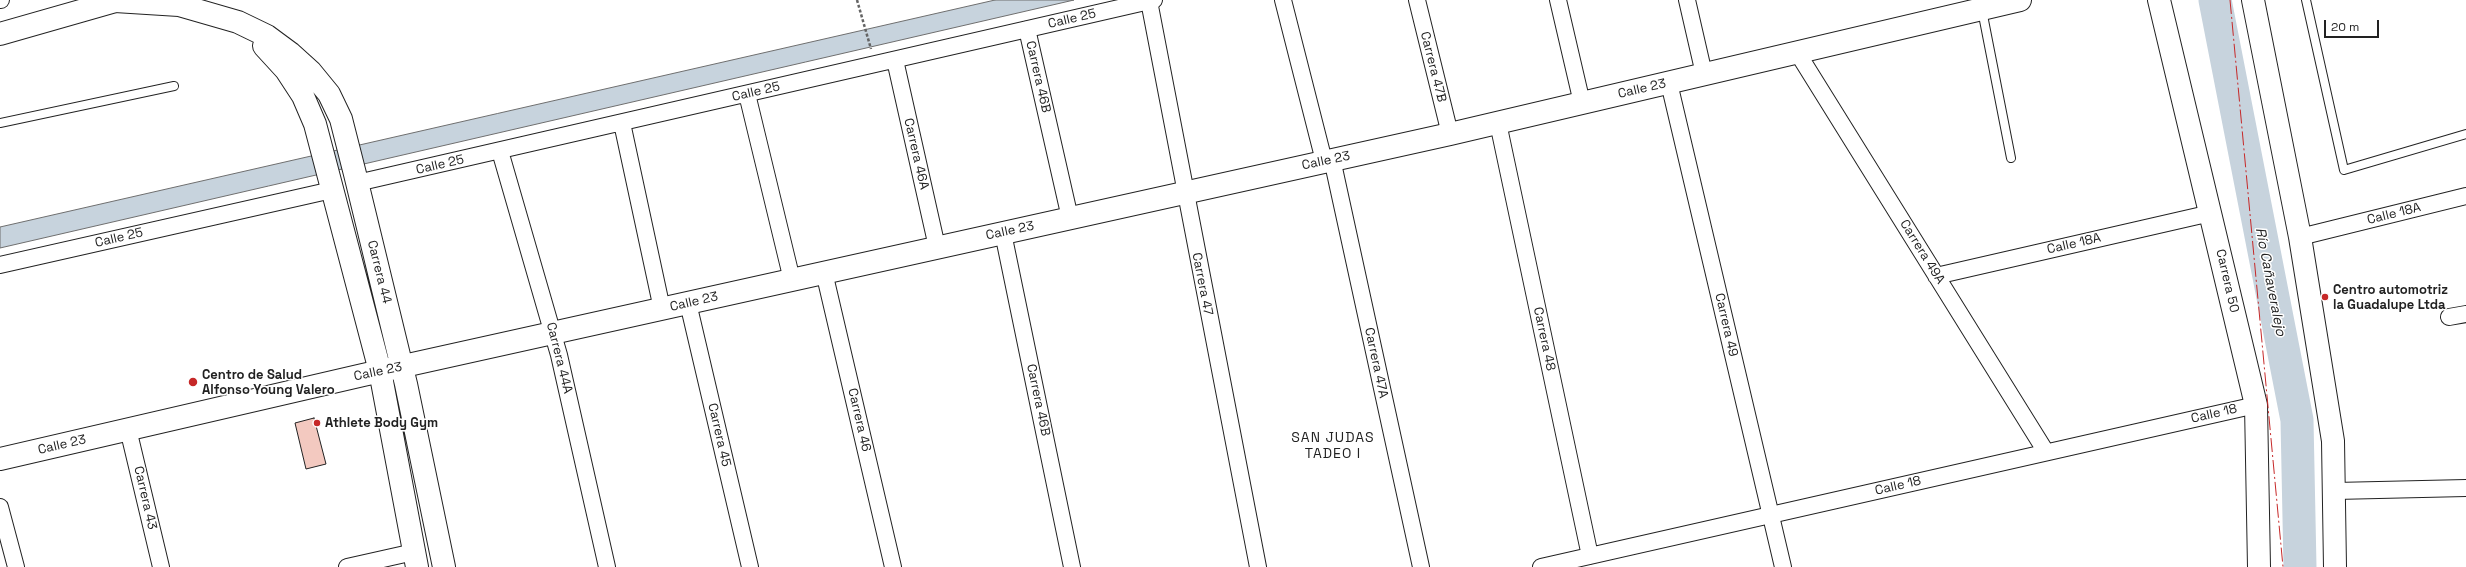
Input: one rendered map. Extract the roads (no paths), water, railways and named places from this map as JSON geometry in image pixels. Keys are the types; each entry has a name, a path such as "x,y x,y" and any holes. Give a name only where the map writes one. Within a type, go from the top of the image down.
{"main road":[{"path":"0,34 117,0"},
{"name":"Carrera 44","path":"117,0 179,6 238,22 267,36 311,72 329,94 341,119 402,366 444,567"},
{"name":"Calle 23","path":"0,459 402,366 1450,134 2020,0"},
{"name":"Carrera 50","path":"2159,0 2256,405 2259,567"},
{"path":"2253,0 2300,237 2333,440 2335,567"},
{"name":"Carrera 44","path":"238,22 262,44 286,70 303,96 315,124 380,372 416,559"}],"street":[{"name":"Carrera 47A","path":"1284,0 1328,160 1421,567"},
{"name":"Carrera 47B","path":"1417,0 1450,134"},
{"path":"1558,0 1582,103"},
{"path":"1687,0 1704,74"},
{"name":"Calle 25","path":"356,179 500,151 1152,1"},
{"name":"Carrera 47","path":"1152,1 1185,192 1258,567"},
{"name":"Carrera 46B","path":"1027,29 1070,218"},
{"name":"Carrera 49A","path":"1797,52 2046,452"},
{"name":"Carrera 46A","path":"895,60 937,247"},
{"name":"Carrera 49","path":"1669,83 1772,514 1783,567"},
{"path":"748,94 792,280"},
{"path":"622,123 662,309"},
{"name":"Carrera 48","path":"1498,123 1590,556"},
{"name":"Carrera 44A","path":"500,151 553,333 607,567"},
{"name":"Calle 25","path":"0,265 331,185"},
{"name":"Calle 18A","path":"2300,237 2466,196"},
{"name":"Calle 18A","path":"1936,276 2211,213"},
{"name":"Carrera 46B","path":"1004,233 1072,567"},
{"name":"Carrera 46","path":"824,272 894,567"},
{"name":"Carrera 45","path":"688,303 750,567"},
{"path":"2449,318 2466,314"},
{"name":"Calle 18","path":"1541,567 2256,405"},
{"name":"Carrera 43","path":"128,429 160,567"},
{"path":"2335,491 2466,488"},
{"path":"0,507 16,567"},
{"path":"347,567 416,559"}],"lane":[{"path":"2306,0 2344,170 2466,134"},
{"path":"1982,9 2011,158"},
{"path":"0,123 174,86"}],"waterway":[{"name":"Río Cañaveralejo","path":"2215,0 2297,420 2300,567"}],"place":[{"name":"Centro automotriz la Guadalupe Ltda","path":"2325,297"},
{"name":"Centro de Salud Alfonso Young Valero","path":"193,382"},
{"name":"Athlete Body Gym","path":"317,423"}],"district":[{"name":"SAN JUDAS TADEO I","path":"1333,446"}]}
